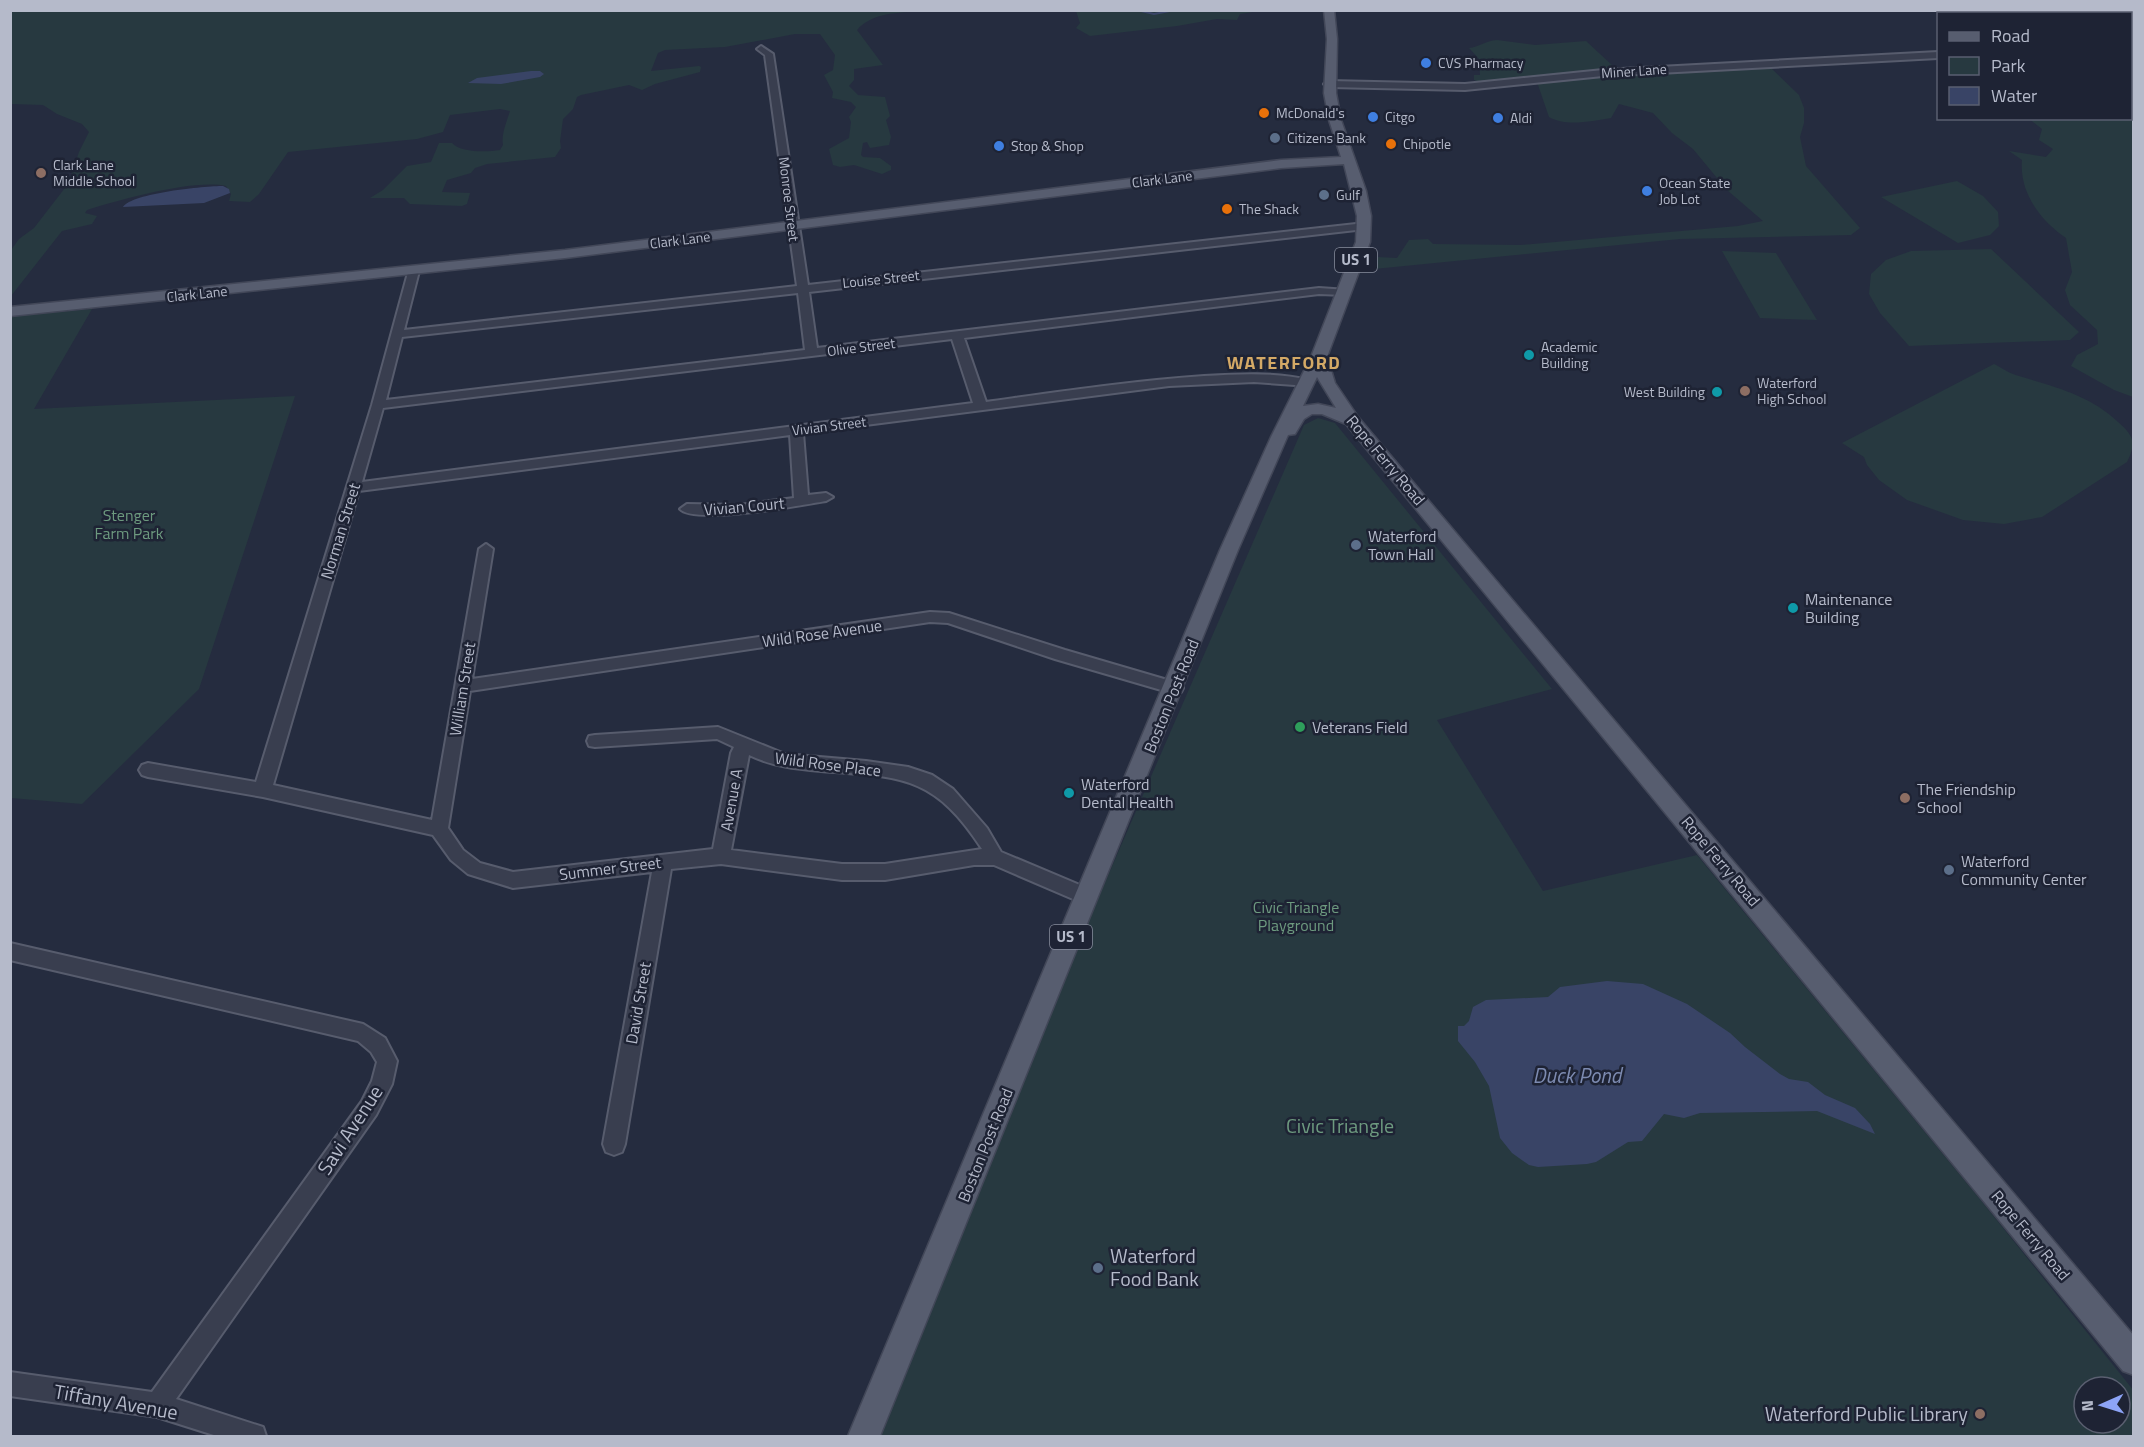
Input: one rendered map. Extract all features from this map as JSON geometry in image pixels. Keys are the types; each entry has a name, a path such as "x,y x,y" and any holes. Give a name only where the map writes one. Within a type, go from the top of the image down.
{"main road":[{"name":"Boston Post Road","path":"864,1437 1229,550 1278,437 1318,357 1363,242 1365,226 1359,191 1335,120 1329,84 1332,39 1329,10"},
{"name":"Clark Lane","path":"10,312 413,271 1233,170 1326,160 1348,160"},
{"name":"Rope Ferry Road","path":"1318,357 1332,393 1352,420 2133,1360"},
{"path":"1278,437 1290,430 1301,413 1310,409 1333,412 1352,420"}],"street":[{"name":"Monroe Street","path":"761,49 769,54 812,353"},
{"name":"Miner Lane","path":"1329,84 1465,87 1603,73 1937,55"},
{"name":"Louise Street","path":"398,334 1365,226"},
{"name":"Norman Street","path":"263,790 378,405 413,271"},
{"name":"Olive Street","path":"378,405 1319,291 1344,292"},
{"path":"957,335 981,407"},
{"name":"Vivian Street","path":"353,487 1169,382 1287,379 1305,382"},
{"name":"Vivian Court","path":"796,430 801,501"},
{"name":"Vivian Court","path":"687,509 715,511 826,497"},
{"name":"William Street","path":"439,829 486,549"},
{"name":"Wild Rose Avenue","path":"462,687 930,617 949,618 1174,688"},
{"name":"Wild Rose Place","path":"595,741 718,733 729,736 773,759 786,762 859,766 926,781 942,789 987,839 995,857"},
{"name":"Avenue A","path":"721,856 739,753 747,747"},
{"path":"148,770 263,790 439,829"},
{"name":"Summer Street","path":"439,829 457,855 474,869 513,880 721,856 842,872 885,872 974,857 995,857 1087,897"},
{"name":"David Street","path":"614,1144 663,862"},
{"name":"Savi Avenue","path":"10,951 363,1033 378,1046 387,1061 382,1084 369,1108 157,1405"},
{"name":"Tiffany Avenue","path":"11,1385 157,1405 254,1437"}],"green space":[{"path":"10,11 921,11 878,17 863,24 857,30 883,65 854,69 854,80 849,86 858,95 885,97 890,116 886,120 891,137 889,145 870,148 867,142 863,143 861,155 880,158 891,166 891,170 882,174 854,165 840,167 833,165 829,149 849,138 851,122 849,117 856,107 851,102 832,98 833,92 824,75 833,70 835,55 820,34 795,34 725,47 665,50 658,53 651,71 699,66 701,67 700,72 655,84 642,90 629,85 577,97 573,109 563,119 561,148 555,157 487,164 475,168 471,173 447,180 442,192 470,193 467,204 462,206 410,204 404,198 370,198 383,190 407,166 431,162 439,143 452,143 461,149 474,151 500,150 510,111 500,109 450,115 443,132 417,139 288,152 259,194 250,202 229,201 231,194 226,186 195,185 156,192 87,210 85,213 97,216 92,224 62,231 11,296 11,250 19,239 34,228 68,184 89,132 82,124 57,114 43,105 11,104"},
{"path":"1076,11 1259,11 1240,14 1237,20 1217,19 1090,36 1076,28 1080,23"},
{"path":"1497,40 1535,45 1586,41 1613,66 1612,69 1479,82 1474,80 1474,75 1480,75 1479,59 1469,48"},
{"path":"1770,67 1799,95 1804,108 1804,123 1800,137 1806,166 1860,228 1851,235 1680,239 1374,269 1378,257 1397,258 1409,240 1428,239 1433,244 1520,245 1738,226 1763,221 1727,190 1693,149 1672,133 1653,113 1619,104 1611,118 1563,122 1549,117 1537,82 1664,72"},
{"path":"2132,112 2134,112 2133,397 2114,390 2071,366 2077,355 2098,344 2097,330 2070,305 2065,290 2072,272 2066,238 2040,215 2033,205 2024,184 2022,160 2009,151 2046,157 2053,149 2039,140 2042,129 2030,120 2132,120"},
{"path":"1957,181 1983,196 1998,212 1999,226 1990,235 1958,243 1881,197"},
{"path":"1991,249 2079,332 2070,340 1909,346 1880,313 1869,294 1871,274 1886,260 1911,251"},
{"path":"1722,251 1776,253 1817,320 1760,318"},
{"name":"Stenger Farm Park","path":"92,309 34,409 295,396 199,689 82,804 11,798 10,316"},
{"path":"1994,364 2016,375 2084,398 2107,413 2124,428 2131,438 2132,448 2127,462 2042,517 2004,524 1963,520 1907,500 1879,480 1867,465 1864,457 1842,443"},
{"name":"Civic Triangle","path":"1318,418 1335,423 1552,689 1437,720 1543,891 1697,855 2121,1375 2072,1375 2072,1435 2132,1435 2132,1389 2134,1391 2133,1436 871,1436 1106,880 1304,425"}],"water":[{"path":"540,71 544,74 540,77 501,84 468,83 477,78"},
{"path":"223,186 229,189 230,193 204,203 123,207 129,202 154,194"},
{"name":"Duck Pond","path":"1607,981 1643,984 1687,1004 1730,1033 1780,1074 1789,1079 1808,1082 1825,1095 1855,1108 1870,1124 1875,1134 1817,1111 1700,1113 1684,1118 1664,1114 1642,1141 1628,1142 1596,1162 1538,1167 1529,1165 1512,1153 1500,1138 1489,1086 1475,1062 1458,1041 1458,1026 1464,1026 1469,1021 1473,1007 1486,1000 1548,997 1560,987"}],"waterway":[{"path":"1137,10 1154,14 1175,10"},
{"path":"1229,10 1242,10"}],"place":[{"name":"CVS Pharmacy","path":"1426,63"},
{"name":"McDonald's","path":"1264,113"},
{"name":"Citgo","path":"1373,117"},
{"name":"Aldi","path":"1498,118"},
{"name":"Citizens Bank","path":"1275,138"},
{"name":"Chipotle","path":"1391,144"},
{"name":"Stop & Shop","path":"999,146"},
{"name":"Clark Lane Middle School","path":"41,173"},
{"name":"Ocean State Job Lot","path":"1647,191"},
{"name":"Gulf","path":"1324,195"},
{"name":"The Shack","path":"1227,209"},
{"name":"Academic Building","path":"1529,355"},
{"name":"Waterford High School","path":"1745,391"},
{"name":"West Building","path":"1717,392"},
{"name":"Waterford Town Hall","path":"1356,545"},
{"name":"Maintenance Building","path":"1793,608"},
{"name":"Veterans Field","path":"1300,727"},
{"name":"Waterford Dental Health","path":"1069,793"},
{"name":"The Friendship School","path":"1905,798"},
{"name":"Waterford Community Center","path":"1949,870"},
{"name":"Waterford Food Bank","path":"1098,1268"},
{"name":"Waterford Public Library","path":"1980,1414"}],"district":[{"name":"WATERFORD","path":"1284,363"}],"park label":[{"name":"Civic Triangle Playground","path":"1296,916"}]}
